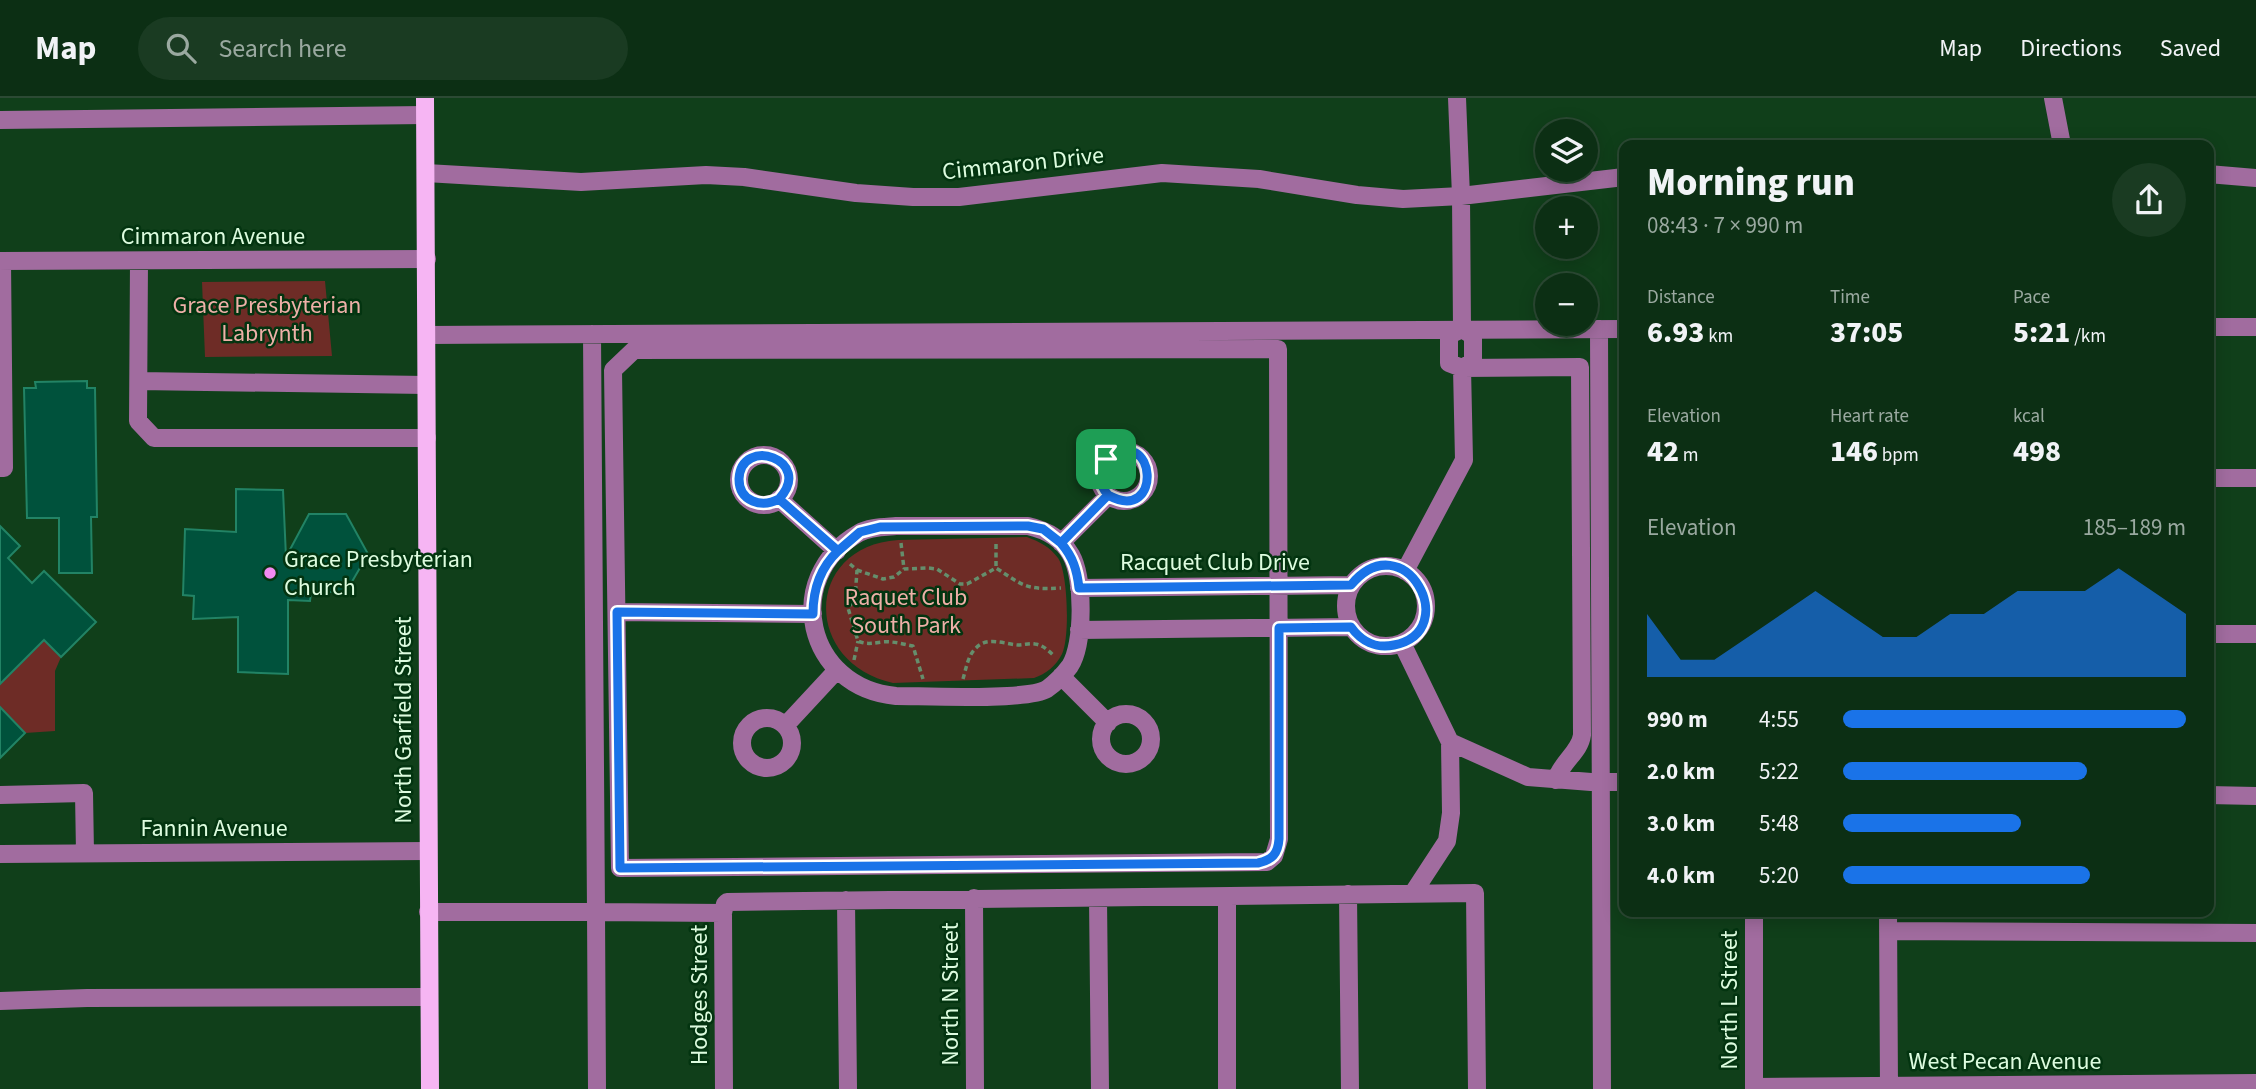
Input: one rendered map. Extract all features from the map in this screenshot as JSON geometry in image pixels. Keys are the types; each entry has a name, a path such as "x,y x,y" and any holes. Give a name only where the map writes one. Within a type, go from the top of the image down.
{"main road":[{"name":"North Garfield Street","path":"425,106 430,1089"}],"street":[{"path":"1457,98 1462,329"},
{"path":"2053,98 2061,140"},
{"path":"0,120 425,106"},
{"name":"Cimmaron Drive","path":"426,173 580,182 706,175 913,197 959,197 1162,173 1259,179 1391,198 1461,197 1619,178"},
{"path":"2214,174 2256,178"},
{"name":"Cimmaron Avenue","path":"1,261 427,259"},
{"path":"0,468 4,468 1,261"},
{"path":"139,261 138,421 154,438 427,438"},
{"path":"2214,327 2256,327"},
{"path":"1462,329 1474,336 1473,362 1462,368"},
{"path":"1599,329 1602,1089"},
{"path":"427,335 1619,330"},
{"path":"592,334 597,1089"},
{"path":"1278,349 1279,839 1274,856 1267,862 620,868 617,612 613,370 634,350 1278,349"},
{"path":"1462,368 1580,367 1583,735 1580,744 1562,765 1556,780"},
{"path":"1405,571 1464,460 1462,368"},
{"path":"139,381 426,385"},
{"path":"2214,478 2256,478"},
{"path":"1061,543 1108,495"},
{"path":"779,499 847,557"},
{"path":"847,557 860,532 896,526 1028,526 1043,529 1070,554 1079,588 1077,649 1070,666 1055,671"},
{"path":"844,665 828,660 817,635 813,614 814,592 827,561 847,557"},
{"path":"1381,566 1405,571 1415,578 1422,589 1426,613 1417,632 1402,643 1390,646 1379,646 1360,637 1351,627 1346,609 1351,585 1370,569 1381,566"},
{"name":"Racquet Club Drive","path":"1079,588 1351,585"},
{"path":"617,612 813,614"},
{"path":"1079,630 1351,627"},
{"path":"2214,634 2256,634"},
{"path":"1402,643 1450,742 1451,813 1447,841 1413,893"},
{"path":"844,665 848,681 867,690 896,696 1025,695 1049,688 1055,671"},
{"path":"785,726 844,665"},
{"path":"1055,671 1108,723"},
{"path":"1450,742 1518,773 1539,779 1619,782"},
{"path":"0,794 84,793 85,853"},
{"path":"2214,794 2256,796"},
{"name":"Fannin Avenue","path":"0,854 428,851"},
{"path":"428,912 596,912 725,908 846,900 1475,893 1476,1089"},
{"path":"1348,894 1350,1089"},
{"path":"1227,897 1227,1089"},
{"name":"North N Street","path":"974,898 975,1089"},
{"path":"1098,898 1100,1089"},
{"path":"846,900 848,1089"},
{"name":"Hodges Street","path":"724,1089 725,908"},
{"name":"North L Street","path":"1754,917 1754,1088"},
{"path":"1888,917 1889,1088"},
{"path":"1888,931 2256,933"},
{"path":"0,1001 87,998 429,997"},
{"name":"West Pecan Avenue","path":"1754,1088 2256,1083"}],"path":[{"path":"996,568 996,542 1006,542"},
{"path":"901,543 904,569"},
{"path":"891,544 914,543"},
{"path":"844,569 847,557"},
{"path":"844,665 854,663 858,642 848,608 855,600 856,570 847,557"},
{"path":"856,570 883,579 894,577 904,569 937,569 952,580 967,584 996,568"},
{"path":"996,568 1019,584 1037,590 1061,588 1060,579"},
{"path":"858,642 866,645 884,641 899,642 913,646 923,679"},
{"path":"963,679 972,653 978,645 986,643 999,641 1013,645 1035,644 1055,657"},
{"path":"1055,671 1055,657 1061,648"},
{"path":"914,679 932,679"},
{"path":"951,679 975,679"}],"green space":[{"name":"Grace Presbyterian Labrynth","path":"325,281 332,356 205,357 202,282"},
{"name":"Raquet Club South Park","path":"1027,537 1044,545 1058,558 1066,590 1065,646 1060,658 1047,672 1034,678 893,683 863,671 842,653 830,630 826,606 831,582 845,562 867,547 898,540"},
{"path":"44,640 61,657 55,671 55,731 25,733 0,708 0,684"}],"building":[{"path":"87,381 87,388 95,388 97,517 91,517 92,573 59,573 59,518 27,518 24,388 36,388 35,382"},
{"name":"Grace Presbyterian Church","path":"236,489 283,490 286,557 309,514 346,514 368,554 346,592 311,592 310,601 288,600 288,674 238,672 238,617 193,619 194,596 183,595 185,529 236,532"},
{"path":"0,526 20,546 8,558 32,583 44,571 96,622 61,657 44,640 0,684"},
{"path":"0,707 25,733 0,758"}],"place":[{"name":"Grace Presbyterian Church","path":"270,573"}],"route":[{"path":"1106,459 1099,474 1100,482 1108,495 1061,543 1043,529 1028,526 896,526 860,532 838,551 779,499 764,504 748,499 743,493 739,477 746,463 760,455 768,455 782,463 789,477 785,493 779,499 838,551 827,561 818,580 814,592 813,614 617,612 620,868 1267,862 1278,849 1279,839 1279,628 1351,627 1369,643 1379,646 1400,644 1417,632 1423,623 1426,600 1422,589 1415,578 1405,571 1381,566 1370,569 1351,585 1079,588 1075,565 1061,543 1108,495 1124,501 1132,499 1145,490 1148,482 1146,466 1135,454 1119,452 1106,459"}]}
